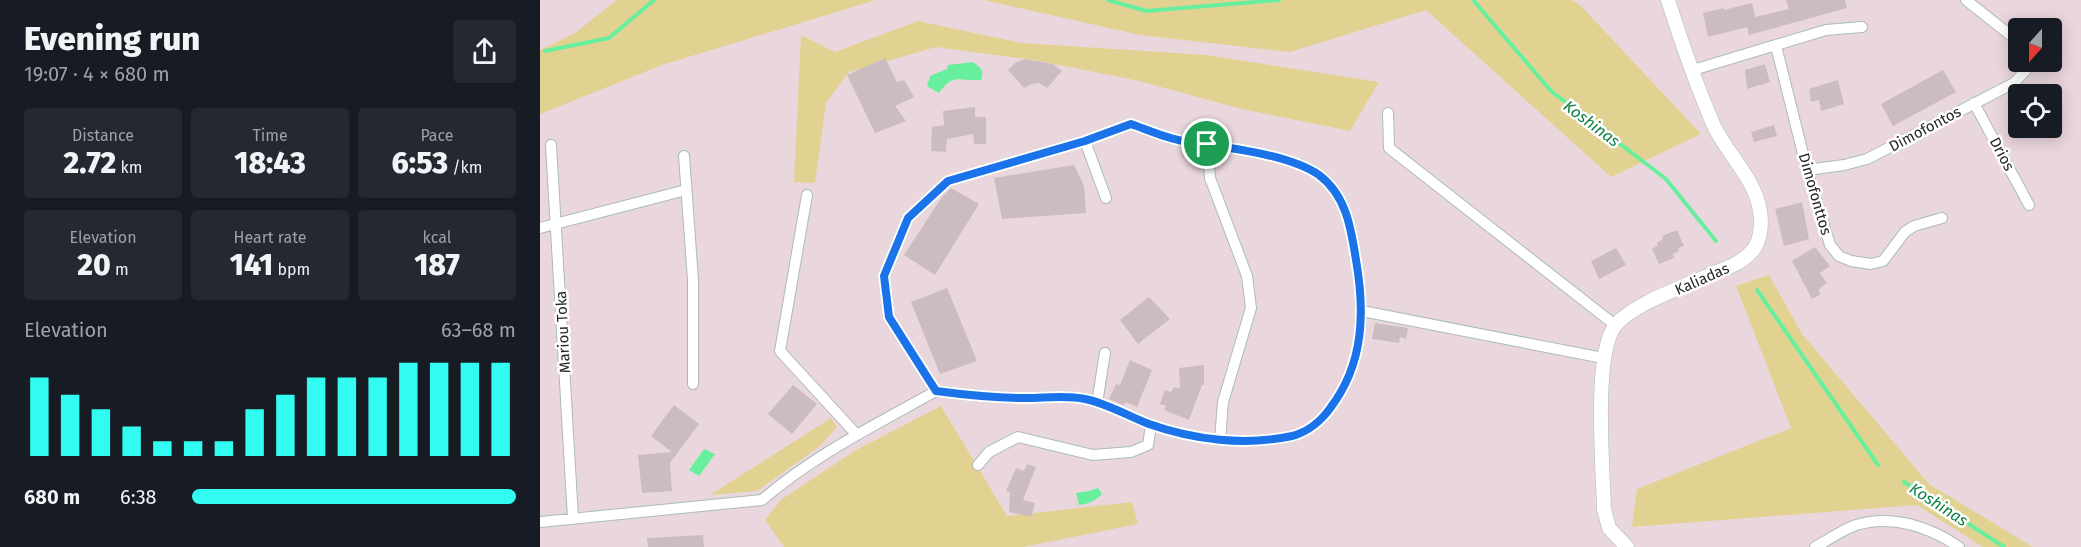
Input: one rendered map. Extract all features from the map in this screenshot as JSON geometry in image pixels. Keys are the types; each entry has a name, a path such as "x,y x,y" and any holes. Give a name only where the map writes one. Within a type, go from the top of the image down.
{"street":[{"name":"Kaliadas","path":"1615,325 1644,305 1731,266 1747,256 1757,242 1761,221 1754,192 1713,124 1668,0"},
{"path":"1966,0 2008,33"},
{"path":"1693,70 1826,30 1862,27"},
{"name":"Dimofonttos","path":"1776,46 1830,244 1839,256 1851,261 1871,264 1883,261 1905,232 1914,226 1942,218"},
{"name":"Dimofontos","path":"1808,170 1867,159 2014,83 2024,72"},
{"name":"Drios","path":"1974,103 2030,205"},
{"path":"1388,113 1389,148 1615,325 1606,344 1603,358 1604,509 1610,528 1627,547"},
{"path":"540,522 762,500 777,487 857,435 936,391 982,398 1086,399 1151,425 1188,435 1220,440 1270,439 1294,435 1314,426 1342,392 1353,369 1358,349 1362,310 1352,230 1345,209 1334,189 1317,174 1297,165 1244,150 1180,140 1131,124 1085,141 948,181 908,218 884,276 889,317 936,391"},
{"path":"1085,141 1106,198"},
{"path":"1207,144 1210,178 1247,276 1251,308 1223,402 1220,440"},
{"name":"Mariou Toka","path":"551,145 573,518"},
{"path":"684,156 693,280 693,384"},
{"path":"540,228 686,189"},
{"path":"807,195 780,351 857,435"},
{"path":"1362,310 1603,358"},
{"path":"1097,403 1105,353"},
{"path":"978,465 989,452 1018,437 1093,455 1131,452 1148,445 1151,425"},
{"path":"1815,547 1845,530 1875,523 1918,525 1933,531 1959,547"}],"shaded area":[{"path":"617,0 876,0 662,65 540,114 540,50 575,33"},
{"path":"984,0 1572,0 1581,6 1701,134 1611,177 1426,10 1290,52 1140,35"},
{"path":"918,21 1022,43 1207,55 1379,82 1350,131 1242,109 1139,81 1034,60 936,47 849,72 826,103 815,183 794,182 801,35 835,52"},
{"path":"973,62 981,70 981,80 953,80 939,93 927,86 930,76 947,69 948,65"},
{"path":"1769,275 1802,334 1929,484 2033,547 1983,547 1917,505 1632,527 1637,489 1791,428 1736,286"},
{"path":"941,406 1007,516 1132,502 1138,524 1023,547 784,547 765,520 782,499 856,450"},
{"path":"831,418 837,427 820,446 757,491 710,495"},
{"path":"704,449 715,454 699,476 689,470"},
{"path":"1098,488 1102,494 1089,503 1079,505 1076,493"}],"building":[{"path":"1786,0 1845,0 1847,8 1749,35 1747,27 1708,37 1703,13 1752,3 1755,17 1789,9"},
{"path":"885,58 897,82 904,80 914,97 895,106 906,121 875,133 847,75"},
{"path":"1025,59 1053,64 1062,71 1047,88 1039,83 1024,88 1008,70 1015,63"},
{"path":"1765,64 1770,82 1747,89 1745,70"},
{"path":"1943,70 1956,92 1893,126 1881,104"},
{"path":"1838,80 1844,104 1821,111 1819,100 1811,102 1809,89"},
{"path":"975,107 975,117 986,117 986,144 974,144 973,134 947,139 946,152 931,151 932,127 944,125 943,111"},
{"path":"1774,125 1777,136 1754,142 1751,132"},
{"path":"1074,165 1084,186 1086,213 1002,219 994,178"},
{"path":"951,188 979,204 935,275 904,255 942,197"},
{"path":"1802,202 1809,239 1784,246 1775,209"},
{"path":"1677,230 1684,246 1678,248 1679,251 1673,254 1674,258 1659,264 1652,249 1663,239 1662,236"},
{"path":"1815,247 1830,266 1820,273 1827,283 1818,290 1821,294 1812,299 1792,261"},
{"path":"1616,248 1626,265 1599,279 1591,261"},
{"path":"947,288 977,361 940,374 911,302"},
{"path":"1149,297 1170,319 1138,344 1120,320"},
{"path":"1375,323 1408,328 1406,339 1400,337 1399,343 1372,339"},
{"path":"1130,360 1152,370 1137,407 1109,399 1116,384 1120,385"},
{"path":"1204,365 1204,385 1202,385 1189,420 1164,410 1166,406 1160,404 1165,390 1171,392 1174,387 1180,389 1179,368"},
{"path":"793,385 817,404 792,434 768,414"},
{"path":"674,405 699,424 670,463 672,491 642,493 638,455 672,452 651,436"},
{"path":"1027,464 1036,467 1023,500 1035,503 1031,517 1009,512 1010,492 1006,491 1016,468 1024,471"},
{"path":"703,535 704,547 648,547 647,538"}],"waterway":[{"name":"Koshinas","path":"545,51 609,38 654,0"},
{"name":"Koshinas","path":"1108,0 1146,11 1279,0"},
{"name":"Koshinas","path":"1473,0 1551,91 1666,179 1716,241"},
{"name":"Koshinas","path":"1757,290 1878,465"},
{"name":"Koshinas","path":"1904,482 2004,547"}],"route":[{"path":"1131,124 1180,140 1207,144 1271,157 1317,174 1334,189 1345,209 1352,230 1359,273 1362,310 1358,349 1353,369 1342,392 1329,411 1314,426 1294,435 1270,439 1220,440 1188,435 1151,425 1086,399 982,398 936,391 889,317 884,276 908,218 948,181 1085,141 1131,124"}]}
